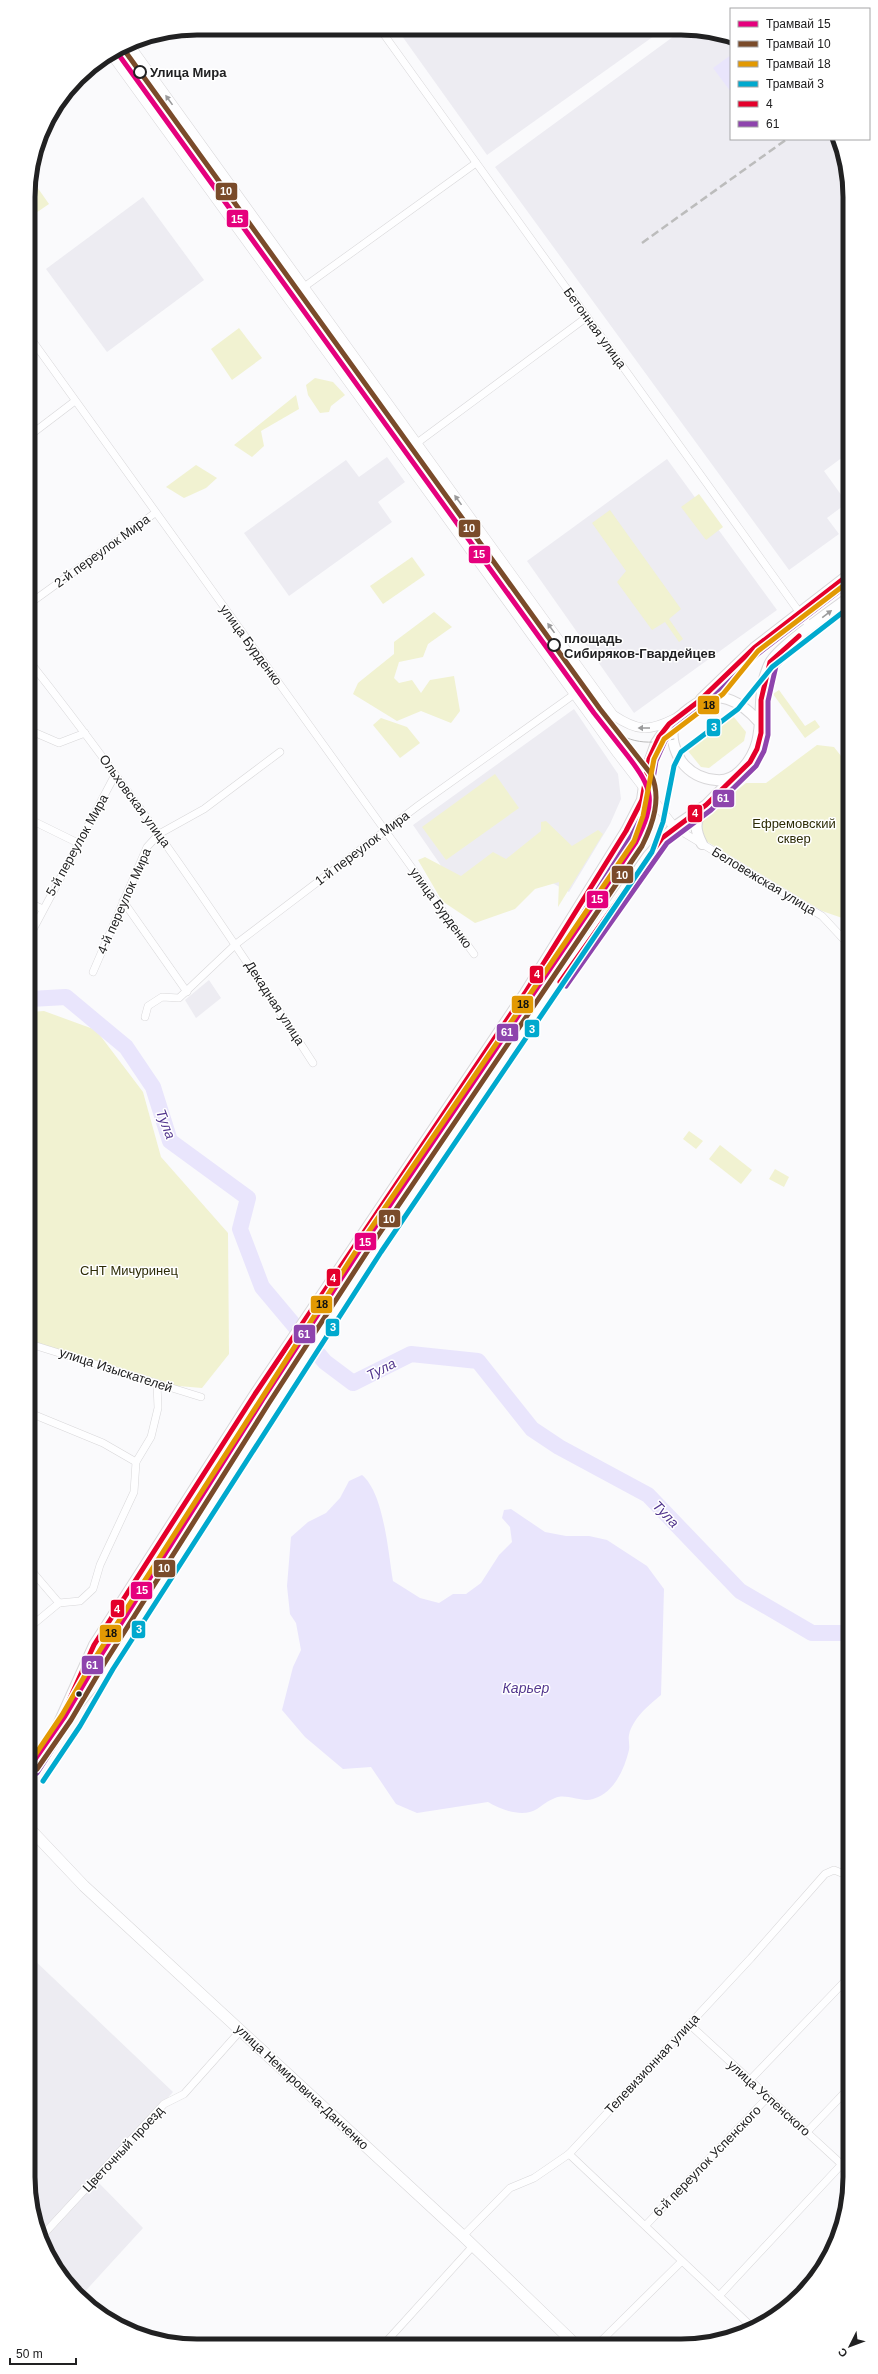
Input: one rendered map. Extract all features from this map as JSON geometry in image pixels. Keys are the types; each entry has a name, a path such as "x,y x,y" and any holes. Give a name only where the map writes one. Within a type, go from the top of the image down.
{"main road":[{"path":"54,1736 94,1645 255,1394 358,1238 525,993 631,823 642,800 649,759 659,737 754,648 843,579"},
{"path":"702,844 695,830 697,817 706,805 750,762 757,748 761,733 760,723 763,683 770,662 777,654 843,602"},
{"path":"699,701 713,697 728,698 749,710 760,723"},
{"path":"680,716 674,727 673,734 676,754 686,768 702,779 722,781 737,774"},
{"path":"35,1763 54,1736 116,1656 274,1407 548,998 648,856 674,827 706,805"},
{"name":"улица Немировича-Данченко","path":"35,1834 84,1886 463,2236 570,2339"}],"street":[{"name":"Бетонная улица","path":"384,35 810,627"},
{"path":"132,49 613,715 626,723 641,729 658,726 680,716"},
{"path":"114,58 574,694 643,788 674,827"},
{"path":"304,287 476,163"},
{"path":"417,443 587,317"},
{"name":"улица Бурденко","path":"35,344 474,954"},
{"path":"35,431 75,401"},
{"name":"2-й переулок Мира","path":"35,600 155,513"},
{"name":"Ольховская улица","path":"35,669 85,733 159,834 236,944"},
{"name":"1-й переулок Мира","path":"145,1017 148,1006 162,997 179,998 236,944 386,831 590,682"},
{"path":"35,733 59,743 85,733"},
{"path":"159,834 204,809 280,752"},
{"name":"5-й переулок Мира","path":"35,926 115,775"},
{"path":"35,822 78,843"},
{"name":"Беловежская улица","path":"674,827 822,916 843,939"},
{"name":"4-й переулок Мира","path":"93,972 147,847 159,834"},
{"path":"123,901 187,992"},
{"path":"35,906 43,909"},
{"name":"Декадная улица","path":"236,944 313,1063"},
{"name":"улица Изыскателей","path":"35,1345 201,1397"},
{"path":"35,1623 59,1603 80,1601 92,1590 100,1565 134,1492 136,1462 151,1437 158,1408 157,1384"},
{"path":"35,1415 104,1443 136,1462"},
{"path":"35,1575 59,1603"},
{"name":"Телевизионная улица","path":"463,2236 510,2188 534,2178 569,2154 751,1958 825,1874 834,1870 843,1874"},
{"path":"750,2080 843,1983"},
{"name":"улица Успенского","path":"689,2024 842,2164"},
{"name":"Цветочный проезд","path":"45,2233 164,2104 184,2094 241,2030"},
{"path":"807,2132 843,2094"},
{"name":"6-й переулок Успенского","path":"646,2225 768,2097"},
{"path":"569,2154 646,2225 681,2262 749,2324"},
{"path":"719,2296 842,2164"},
{"path":"389,2339 473,2246"},
{"path":"603,2339 681,2262"}],"shaded area":[{"path":"401,35 655,35 487,155"},
{"path":"676,35 702,36 730,43 730,140 832,140 840,165 843,186 843,457 824,471 843,497 843,506 827,518 839,534 789,570 495,167"},
{"path":"143,197 204,280 107,352 46,269"},
{"path":"387,457 405,482 378,502 392,522 289,596 244,533 346,460 359,477"},
{"path":"667,459 777,610 634,713 527,561"},
{"path":"574,709 618,774 621,799 610,824 569,892 545,879 455,886 413,825"},
{"path":"209,980 221,998 196,1018 185,1000"},
{"path":"35,1961 173,2092 94,2178 143,2228 83,2293 68,2276 47,2239 38,2209 35,2188"}],"green space":[{"path":"35,184 49,204 35,214"},
{"path":"239,328 262,358 232,380 211,349"},
{"path":"315,378 333,382 345,395 331,406 329,412 320,413 308,395 306,385"},
{"path":"296,395 299,409 261,431 264,446 252,457 234,445"},
{"path":"196,465 217,478 206,488 184,498 166,487"},
{"path":"699,494 723,527 706,540 681,507"},
{"path":"610,510 681,609 669,619 683,639 679,642 665,622 652,630 617,582 626,571 592,523"},
{"path":"412,557 425,575 383,604 370,586"},
{"path":"434,612 452,627 428,644 423,657 399,662 394,678 399,683 412,680 421,693 430,680 454,676 460,711 451,723 421,711 397,721 353,694 358,683 394,654 394,642"},
{"path":"779,690 805,726 815,720 820,727 805,738 773,694"},
{"path":"725,715 733,716 746,732 744,741 709,768 701,767 688,751 689,742"},
{"path":"381,718 407,727 420,743 400,758 373,725"},
{"name":"Ефремовский сквер","path":"817,745 834,747 843,759 843,918 822,911 706,841 698,827 702,818 746,783 766,783"},
{"path":"495,774 519,808 446,860 422,827"},
{"path":"546,821 572,846 598,830 603,834 558,907 559,882 535,889 515,909 475,923 442,901 418,860 425,857 461,876 493,852 506,859 541,831 541,822"},
{"name":"СНТ Мичуринец","path":"44,1011 96,1030 143,1092 161,1157 228,1233 229,1354 202,1388 155,1384 35,1346 35,1012"},
{"path":"689,1131 703,1141 696,1149 683,1139"},
{"path":"720,1145 752,1170 741,1184 709,1159"},
{"path":"775,1169 789,1177 784,1187 769,1179"}],"water":[{"path":"730,56 730,91 713,68"},
{"name":"Карьер","path":"362,1475 375,1495 380,1509 387,1539 393,1581 420,1598 439,1603 453,1594 466,1594 481,1583 499,1555 512,1542 510,1527 502,1518 504,1510 511,1509 545,1532 566,1536 589,1536 607,1540 647,1566 664,1589 661,1695 637,1718 634,1723 629,1735 629,1750 621,1773 607,1792 588,1800 564,1797 555,1798 531,1812 525,1813 512,1812 499,1808 488,1802 417,1813 396,1804 371,1767 343,1769 305,1737 282,1710 293,1667 301,1650 296,1623 290,1614 287,1586 291,1537 308,1522 326,1513 340,1498 349,1481"}],"waterway":[{"name":"Тула","path":"35,999 66,997 126,1047 153,1087 170,1141 248,1198 240,1229 262,1287 325,1362 353,1383 411,1354 478,1361 532,1429 559,1447 648,1495 740,1591 812,1633 843,1633"}],"tram line":[{"name":"10","path":"37,1769 71,1720 104,1664 269,1403 371,1246 642,846 653,820 656,802 656,792 651,774 600,709 125,52"},
{"name":"15","path":"35,1759 65,1716 98,1660 263,1399 365,1242 636,842 647,816 649,806 647,787 636,767 594,713 119,55"},
{"name":"18","path":"35,1755 62,1715 95,1658 363,1240 634,841 643,816 654,759 664,739 723,694 758,651 843,586"},
{"name":"3","path":"43,1781 80,1726 113,1669 381,1252 652,852 663,822 674,766 681,752 738,709 772,667 843,612"},
{"path":"601,721 626,738 644,742 674,739"}],"railway":[{"path":"642,243 786,140"}],"transit line":[{"name":"4","path":"35,1763 53,1736 94,1645 255,1394 525,993 626,831 642,800 649,759 659,737 669,724 699,701 754,648 843,579"},
{"name":"61","path":"37,1773 59,1739 100,1648 261,1398 531,997 632,835 649,803 656,761 665,741 674,729 704,706 759,653 843,588"},
{"name":"4","path":"560,982 662,838 706,805 750,762 757,749 761,733 761,700 770,662 799,636"},
{"name":"61","path":"566,986 667,843 711,810 756,766 764,751 768,735 768,701 776,666 804,641"}],"place":[{"name":"Улица Мира","path":"140,72"},
{"name":"площадь Сибиряков-Гвардейцев","path":"554,645"}]}
